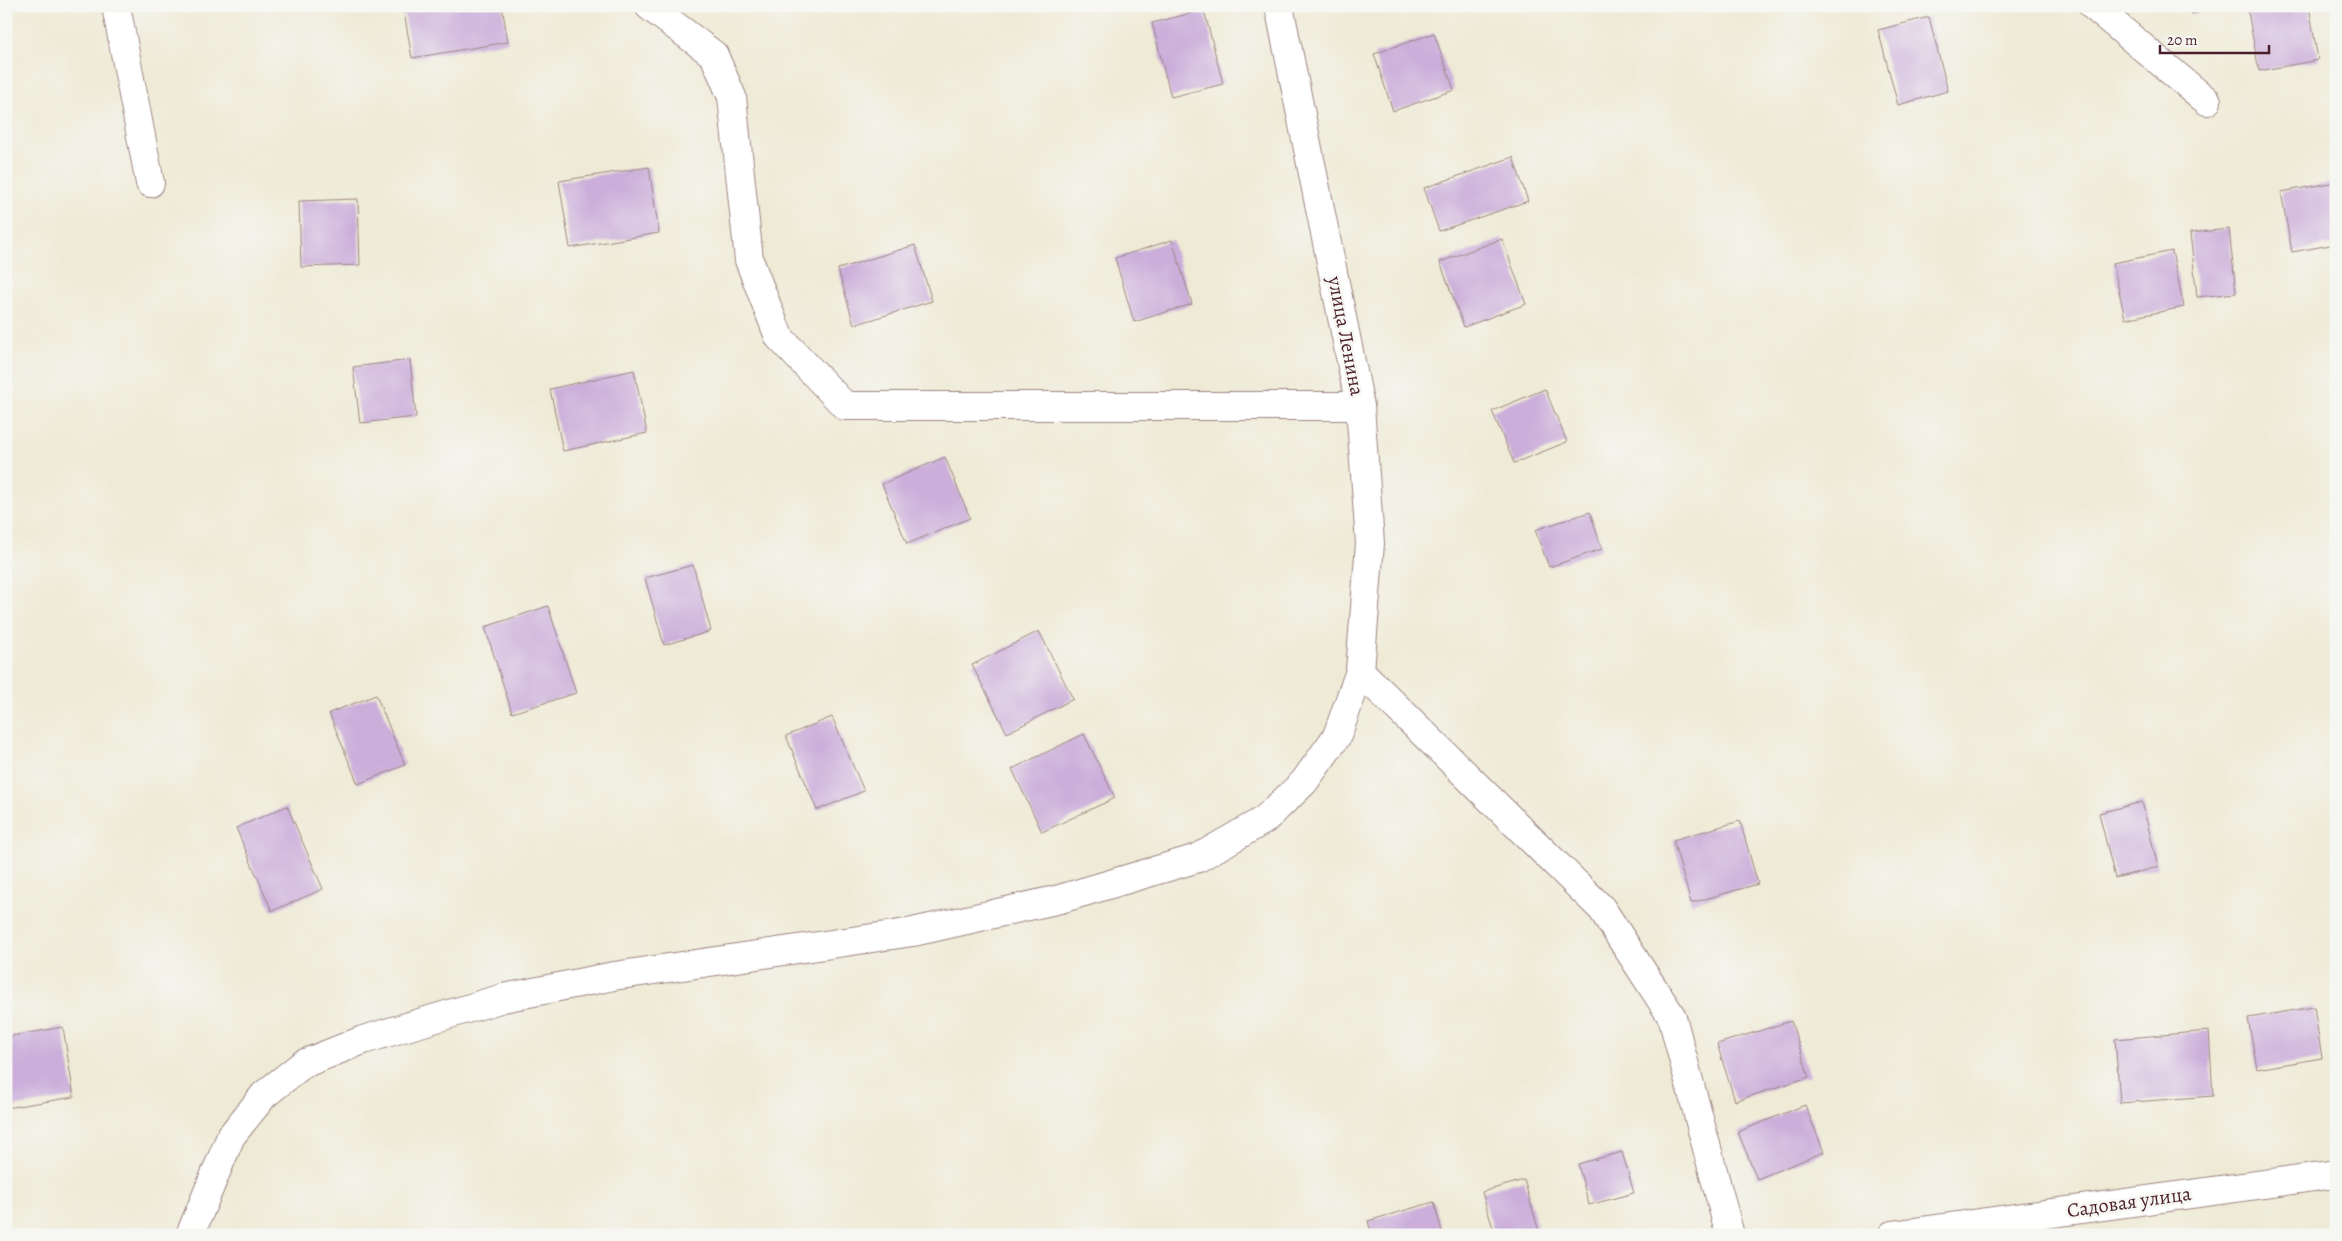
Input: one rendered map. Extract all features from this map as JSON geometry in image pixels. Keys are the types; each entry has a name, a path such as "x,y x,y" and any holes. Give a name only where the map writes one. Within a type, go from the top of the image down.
{"street":[{"path":"116,6 150,183"},
{"path":"649,6 714,55 732,97 749,260 779,337 845,406 1360,406"},
{"name":"улица Ленина","path":"190,1235 231,1136 264,1095 303,1064 363,1040 503,998 614,976 913,932 1060,899 1198,858 1264,820 1304,782 1337,736 1360,671 1370,543 1360,406 1280,6"},
{"path":"2093,6 2207,101"},
{"path":"1360,671 1602,909 1672,1017 1730,1235"},
{"name":"Садовая улица","path":"1892,1235 2336,1174"}],"building":[{"path":"403,6 502,6 508,42 412,58"},
{"path":"2189,6 2221,6 2221,7 2191,14"},
{"path":"2283,6 2309,6 2318,60 2259,71 2248,12"},
{"path":"1204,10 1223,84 1171,97 1152,23"},
{"path":"1929,17 1948,91 1898,105 1878,30"},
{"path":"1434,33 1454,90 1393,111 1374,54"},
{"path":"1513,157 1528,201 1439,231 1424,188"},
{"path":"649,167 659,233 570,248 559,181"},
{"path":"2336,182 2336,244 2292,252 2281,192"},
{"path":"358,199 360,265 301,267 299,201"},
{"path":"2229,229 2236,293 2197,297 2190,233"},
{"path":"1502,239 1526,304 1464,327 1440,262"},
{"path":"1172,240 1192,304 1134,322 1115,258"},
{"path":"915,245 932,301 854,325 838,269"},
{"path":"2172,251 2184,307 2125,319 2113,263"},
{"path":"410,360 416,417 360,423 353,367"},
{"path":"634,370 647,433 563,451 550,389"},
{"path":"1545,389 1567,442 1514,463 1492,411"},
{"path":"945,457 970,518 907,544 882,484"},
{"path":"1590,512 1602,549 1549,567 1535,530"},
{"path":"693,565 711,631 664,645 645,578"},
{"path":"548,606 576,693 512,713 485,627"},
{"path":"1039,631 1073,699 1007,733 972,665"},
{"path":"376,695 405,765 358,784 329,713"},
{"path":"832,717 864,791 817,810 786,736"},
{"path":"1084,734 1115,798 1042,832 1012,769"},
{"path":"2142,802 2158,867 2115,878 2099,813"},
{"path":"287,806 323,889 272,911 236,828"},
{"path":"1740,821 1758,884 1691,903 1673,840"},
{"path":"2314,1007 2322,1058 2257,1069 2248,1018"},
{"path":"1791,1021 1809,1077 1735,1101 1717,1044"},
{"path":"63,1027 74,1097 6,1108 6,1037"},
{"path":"2209,1031 2213,1096 2120,1103 2115,1039"},
{"path":"1805,1105 1824,1152 1757,1179 1738,1132"},
{"path":"1622,1152 1634,1193 1589,1205 1578,1164"},
{"path":"1524,1180 1540,1235 1495,1235 1482,1192"},
{"path":"1434,1202 1443,1235 1372,1235 1368,1221"}]}
